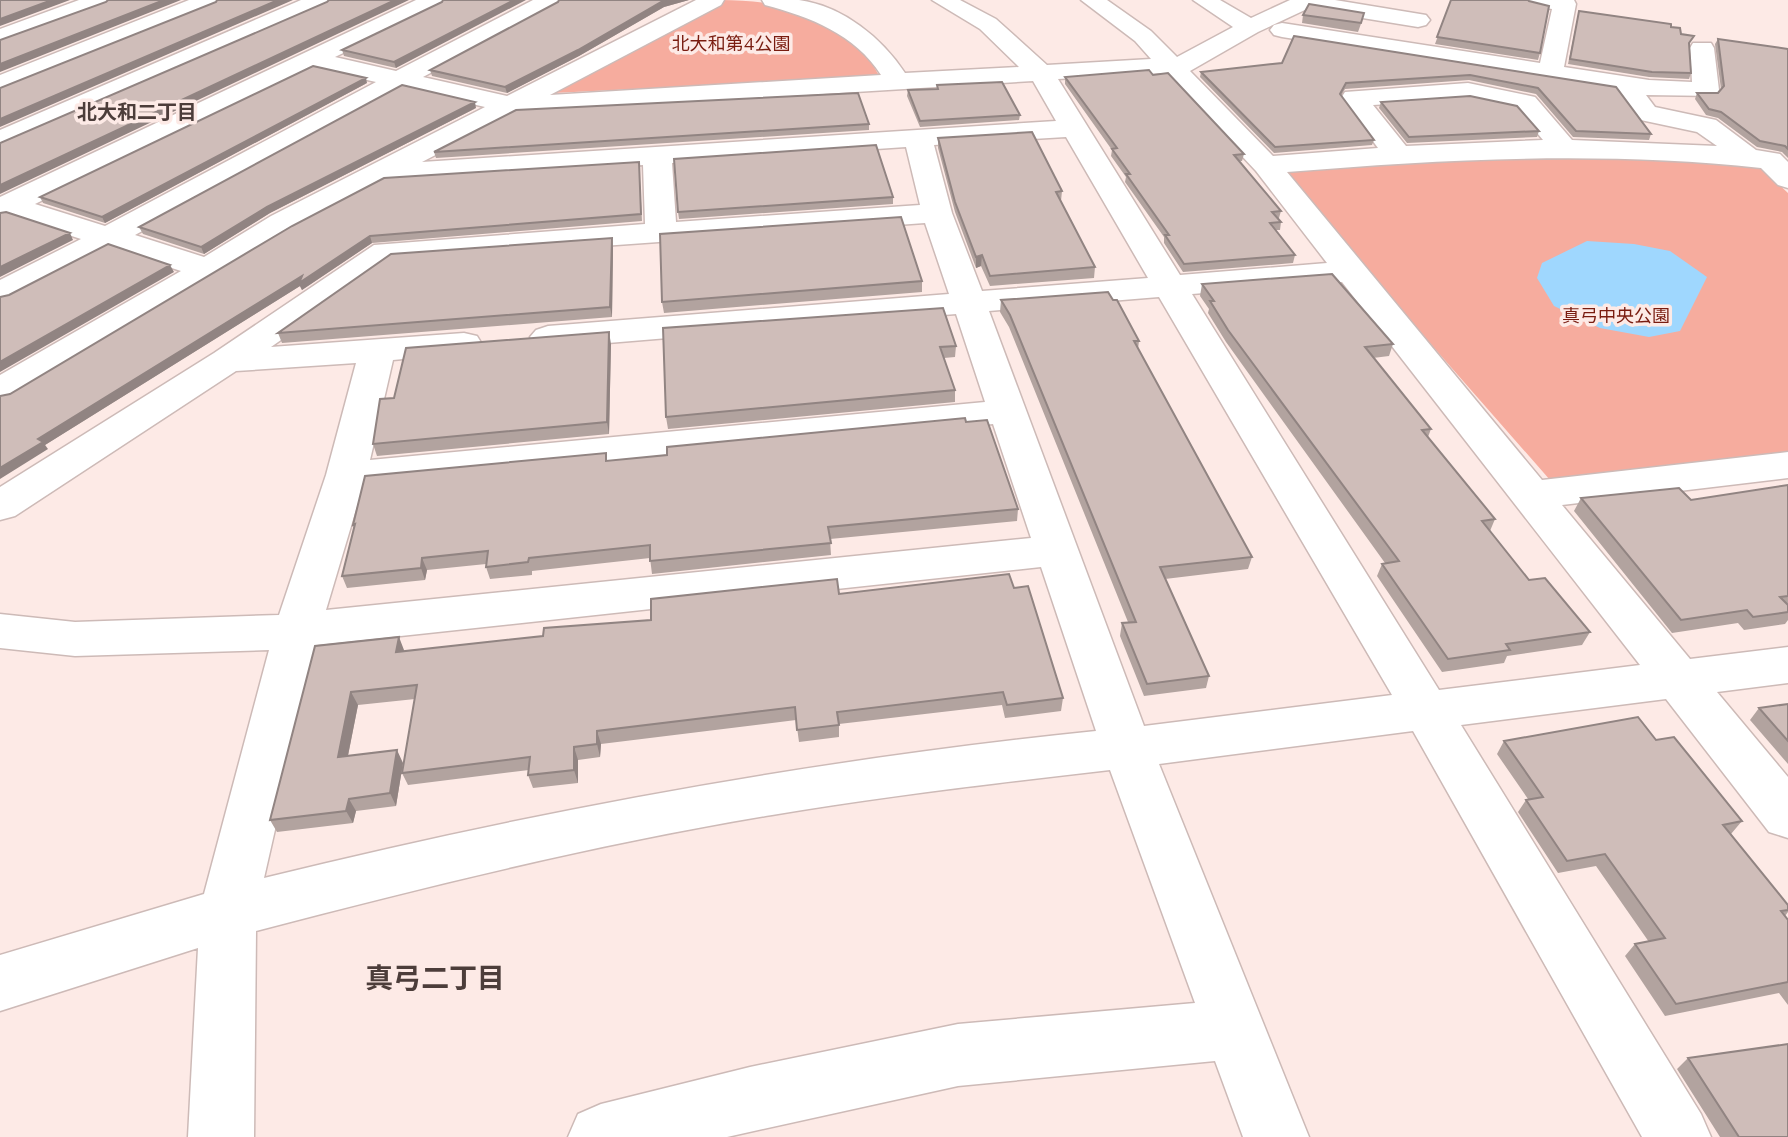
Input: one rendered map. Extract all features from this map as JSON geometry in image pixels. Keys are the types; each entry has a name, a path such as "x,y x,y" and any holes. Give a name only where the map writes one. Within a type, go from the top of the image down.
{"street":[{"path":"0,37 100,0"},
{"path":"0,84 209,0"},
{"path":"8,131 320,0"},
{"path":"4,207 434,0"},
{"path":"0,293 112,237 397,79 550,0"},
{"path":"0,391 282,223 713,0"},
{"path":"773,0 796,6 850,29 873,46 897,80"},
{"path":"943,0 988,24 1041,73 1426,710 1678,1137"},
{"path":"1092,0 1143,36 1266,165 1788,816"},
{"path":"1204,0 1250,27"},
{"path":"1405,50 1418,20 1434,0"},
{"path":"1535,0 1565,4 1551,71"},
{"path":"309,59 510,105 1188,64 1302,1 1418,20"},
{"path":"1282,30 1649,88 1706,90 1702,48"},
{"path":"1622,83 1646,113 1706,126 1754,158"},
{"path":"1398,154 1354,98 1468,91 1526,103 1565,149"},
{"path":"381,173 1073,128"},
{"path":"8,131 111,155"},
{"path":"918,137 937,213 1006,411 1127,748 1276,1137"},
{"path":"1266,165 1398,154 1565,149 1770,160 1788,179"},
{"path":"657,154 661,231"},
{"path":"4,207 112,237 208,269"},
{"path":"0,506 227,361 385,252 937,213"},
{"path":"227,361 1351,271"},
{"path":"221,1137 228,913 297,631 346,475 377,351"},
{"path":"346,475 1006,411"},
{"path":"1531,495 1788,465"},
{"path":"0,631 75,639 249,635 1058,550"},
{"path":"0,983 228,913 417,864 772,793 967,765 1127,748 1788,665"},
{"path":"601,1137 750,1099 958,1055 1235,1029"}],"green space":[{"name":"北大和第4公園","path":"721,0 758,2 795,9 830,23 859,46 880,77 553,93"},
{"name":"真弓中央公園","path":"1593,157 1756,163 1788,193 1788,455 1550,480 1279,171 1375,162"}],"water":[{"path":"1587,241 1634,244 1670,251 1707,277 1680,331 1649,337 1600,328 1554,306 1537,278 1542,263"}],"building":[{"path":"0,0 52,0 0,19"},
{"path":"108,0 164,0 0,64 0,40"},
{"path":"217,0 278,0 0,119 0,88"},
{"path":"329,0 395,0 0,185 0,143"},
{"path":"514,0 394,62 342,50 442,2"},
{"path":"666,0 505,87 430,70 558,2"},
{"path":"1451,0 1528,0 1549,6 1540,53 1437,37"},
{"path":"1309,4 1364,13 1361,23 1303,15"},
{"path":"1579,11 1671,24 1671,27 1680,28 1681,34 1694,36 1689,43 1691,73 1652,72 1570,59"},
{"path":"1294,36 1616,87 1651,134 1576,131 1538,88 1470,75 1346,83 1340,94 1374,140 1275,147 1201,72 1282,63"},
{"path":"1718,39 1788,49 1788,149 1760,141 1721,112 1709,109 1697,93 1718,93 1724,86"},
{"path":"313,66 366,78 102,217 40,197"},
{"path":"1149,70 1153,75 1168,73 1244,154 1234,155 1281,211 1272,212 1281,222 1270,223 1295,255 1184,264 1165,235 1169,235 1126,174 1130,174 1112,149 1117,148 1065,77"},
{"path":"1002,82 1020,115 920,121 908,90 938,89 937,85"},
{"path":"402,85 475,102 267,207 201,247 139,227"},
{"path":"858,93 869,124 434,152 516,110"},
{"path":"1470,96 1517,106 1539,131 1409,137 1381,102"},
{"path":"1032,132 1062,191 1056,192 1095,267 990,276 982,255 976,257 955,202 938,138"},
{"path":"876,145 893,197 678,212 674,159"},
{"path":"639,162 641,214 370,236 299,283 302,276 38,439 43,442 0,468 0,396 10,394 292,226 384,178"},
{"path":"6,212 70,233 0,267 0,213"},
{"path":"901,217 922,281 662,302 660,234"},
{"path":"612,238 610,307 278,333 391,254"},
{"path":"108,244 170,265 0,362 0,297"},
{"path":"1332,274 1393,344 1365,347 1431,429 1422,430 1495,519 1482,521 1529,580 1545,578 1590,632 1506,644 1510,650 1448,659 1382,564 1399,561 1228,330 1202,284"},
{"path":"1108,292 1113,300 1117,300 1139,341 1134,341 1252,557 1160,567 1209,676 1147,684 1122,623 1136,622 1010,315 1001,300"},
{"path":"943,308 956,346 940,347 955,390 666,417 663,328"},
{"path":"609,332 607,422 373,444 380,399 394,398 406,348"},
{"path":"965,418 966,422 987,420 1018,509 828,527 831,543 650,561 650,545 529,558 528,562 486,567 488,551 422,558 421,568 342,576 365,476 606,453 606,461 667,455 667,447"},
{"path":"1788,485 1788,596 1780,597 1788,605 1788,612 1753,617 1747,610 1681,620 1581,498 1679,488 1691,500"},
{"path":"1009,574 1014,588 1028,586 1063,698 1007,705 1003,692 837,712 839,725 797,730 795,707 597,731 597,744 574,747 574,770 528,775 530,757 402,773 417,685 351,692 338,757 397,750 390,793 349,799 346,811 270,820 315,646 399,637 396,652 543,636 544,628 651,620 651,599 837,579 839,594"},
{"path":"1788,704 1788,741 1759,708"},
{"path":"1638,717 1656,740 1674,737 1742,821 1723,825 1788,905 1788,910 1781,911 1788,920 1788,982 1676,1004 1635,944 1665,938 1605,854 1567,861 1526,800 1543,797 1504,741"},
{"path":"1788,1044 1788,1137 1739,1137 1688,1058"}],"district":[{"name":"北大和二丁目","path":"137,111"},
{"name":"真弓二丁目","path":"435,977"}]}
